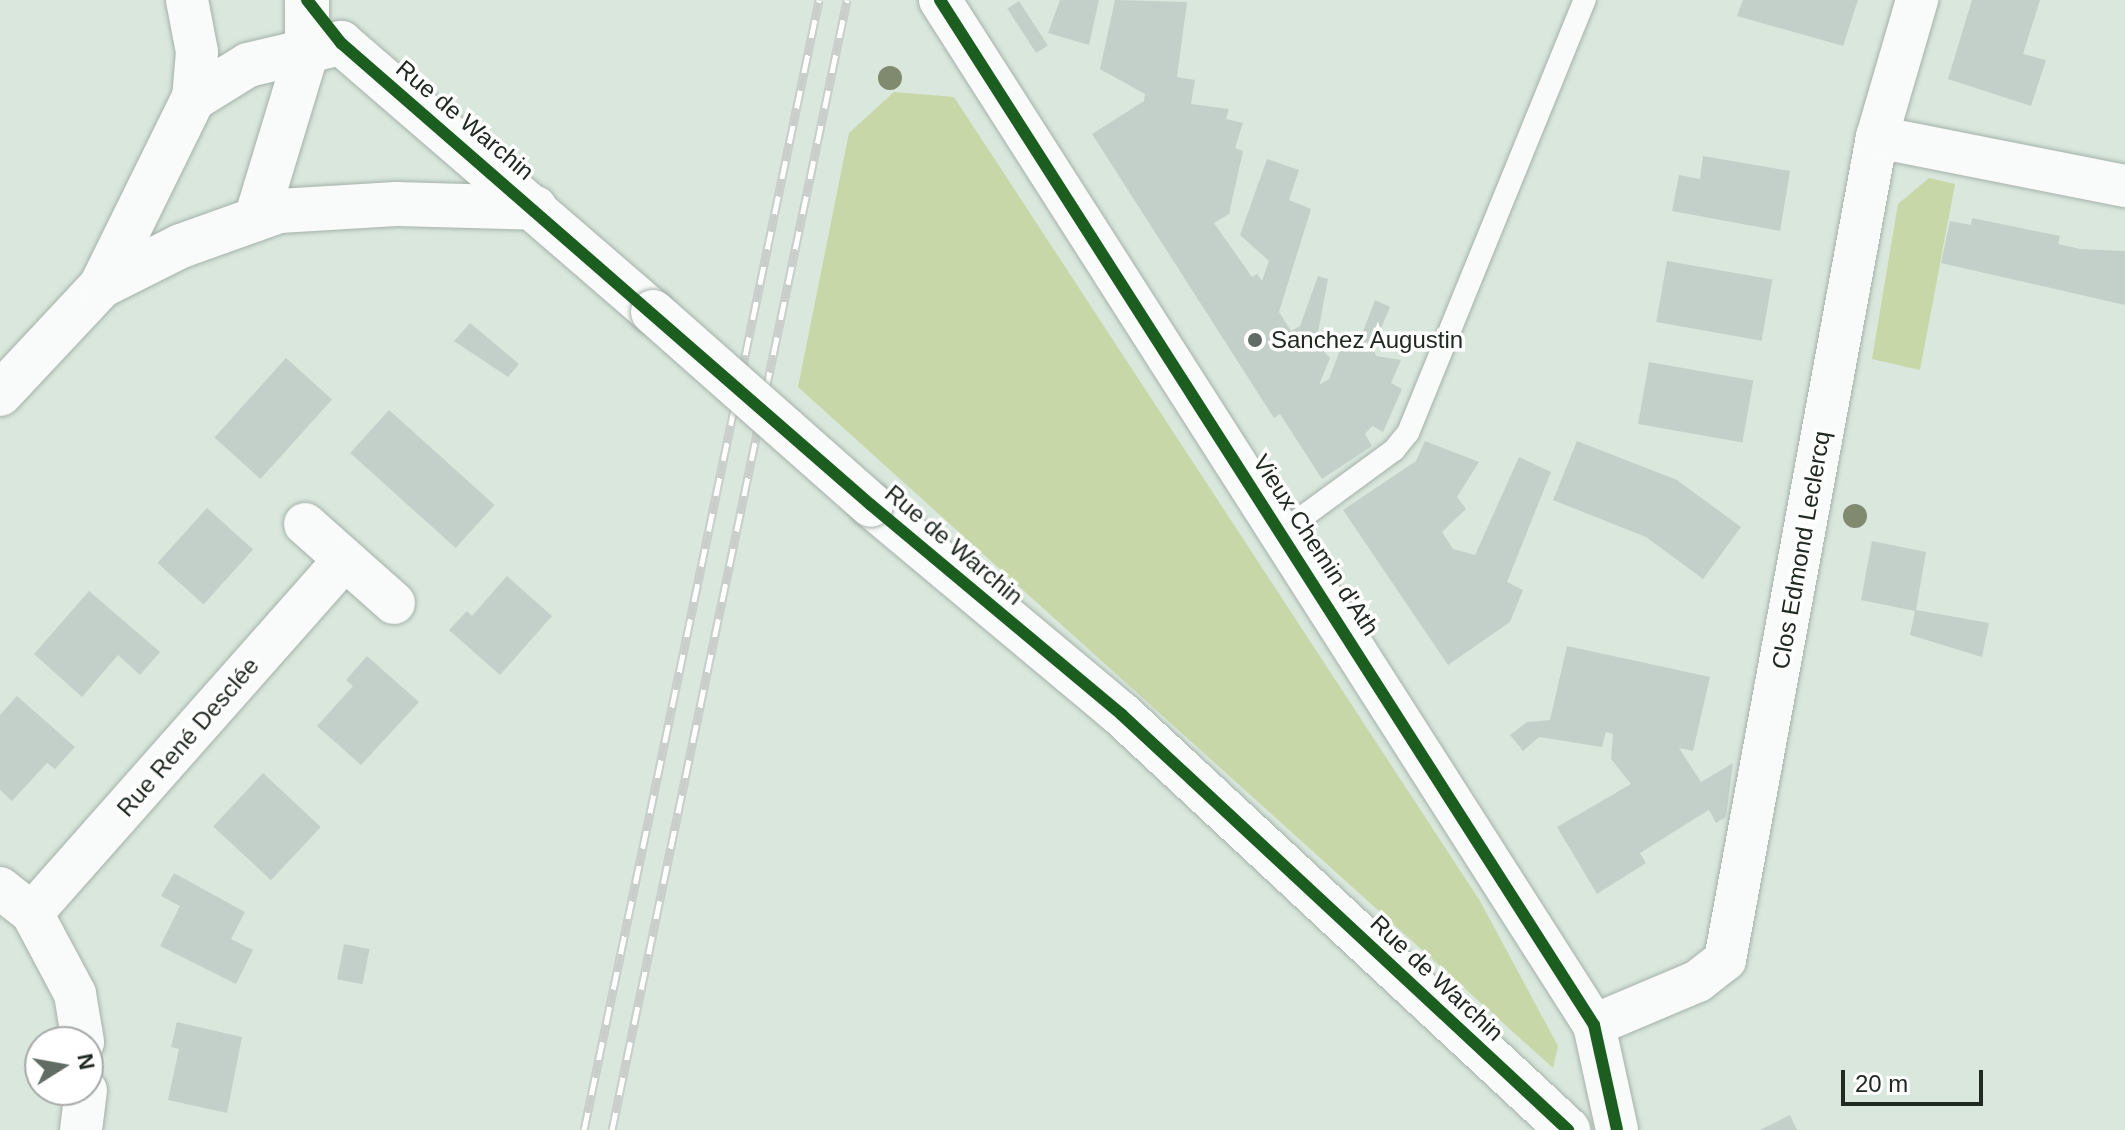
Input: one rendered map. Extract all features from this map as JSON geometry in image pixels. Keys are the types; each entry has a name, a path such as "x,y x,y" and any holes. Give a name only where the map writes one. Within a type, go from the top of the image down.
{"street":[{"path":"0,394 101,286 193,99 197,52 187,0"},
{"path":"256,219 324,47 307,0"},
{"name":"Vieux Chemin d'Ath","path":"940,0 1594,1025 1617,1130"},
{"name":"Clos Edmond Leclercq","path":"1594,1025 1698,981 1725,960 1877,137 1917,0"},
{"path":"193,99 248,65 324,47"},
{"name":"Rue de Warchin","path":"324,47 535,208 871,505 1121,714 1568,1130"},
{"path":"1877,137 2125,186"},
{"path":"101,286 181,246 279,211 396,204 535,208"},
{"path":"305,524 343,561 394,603"},
{"name":"Rue René Desclée","path":"80,1026 75,994 16,900 343,561"},
{"path":"81,1130 84,1106"}],"lane":[{"path":"1282,532 1394,450 1408,433 1585,0"}],"green space":[{"path":"894,92 954,97 1480,901 1558,1046 1553,1068 798,387 849,133"},
{"path":"1929,178 1955,184 1920,370 1872,359 1898,204"}],"building":[{"path":"1060,0 1099,0 1089,45 1048,33"},
{"path":"1115,0 1187,2 1177,77 1195,80 1191,104 1229,109 1226,119 1243,123 1235,148 1243,151 1229,214 1214,223 1252,277 1257,274 1262,281 1269,261 1240,235 1267,159 1299,170 1289,200 1311,209 1279,312 1291,331 1300,326 1318,276 1328,279 1316,343 1330,358 1319,385 1329,379 1345,337 1359,342 1375,300 1390,307 1373,348 1376,356 1401,360 1391,383 1402,389 1383,432 1372,426 1365,434 1372,446 1322,479 1280,414 1274,418 1092,134 1144,101 1145,94 1100,69"},
{"path":"1743,0 1858,0 1843,46 1737,16"},
{"path":"1972,0 2040,0 2023,54 2046,60 2031,106 1948,79"},
{"path":"1019,1 1048,45 1036,53 1007,9"},
{"path":"1703,156 1790,171 1780,231 1672,211 1679,175 1700,179"},
{"path":"1972,218 2060,236 2058,244 2080,249 2125,251 2125,305 1941,263 1950,221 1971,225"},
{"path":"1667,261 1772,280 1762,341 1656,322"},
{"path":"470,323 519,364 508,377 454,341"},
{"path":"286,358 332,399 260,479 214,438"},
{"path":"1649,362 1753,380 1742,442 1638,424"},
{"path":"389,410 495,505 456,548 350,453"},
{"path":"1425,441 1479,462 1457,497 1466,509 1442,532 1453,549 1475,555 1519,457 1551,472 1507,582 1523,590 1510,622 1448,665 1343,510 1416,461"},
{"path":"1577,441 1677,480 1741,527 1703,579 1646,537 1553,500"},
{"path":"207,508 253,549 204,604 157,563"},
{"path":"1872,541 1926,552 1916,610 1989,623 1982,657 1910,635 1915,611 1861,600"},
{"path":"507,576 552,616 500,675 449,630 467,611 472,616"},
{"path":"89,591 160,652 140,675 118,655 82,697 34,654"},
{"path":"1567,646 1710,677 1693,751 1679,748 1701,782 1733,763 1726,817 1716,823 1709,810 1640,853 1646,863 1597,894 1557,827 1631,784 1611,759 1613,734 1606,732 1602,747 1539,737 1523,751 1510,735 1527,722 1550,720"},
{"path":"367,656 419,702 361,765 317,726 353,686 346,680"},
{"path":"17,696 75,747 55,769 47,763 12,801 0,790 0,715"},
{"path":"263,773 321,827 271,880 213,826"},
{"path":"174,873 245,912 231,939 253,950 236,984 160,946 180,906 161,896"},
{"path":"344,944 370,949 363,984 337,979"},
{"path":"177,1022 242,1037 227,1113 168,1100 179,1049 171,1047"},
{"path":"1790,1115 1797,1130 1760,1130"}],"railway":[{"path":"584,1130 819,0"},
{"path":"612,1130 847,0"}],"cycle path":[{"path":"307,0 341,43 871,505 1121,714 1568,1130"},
{"path":"940,0 1594,1025 1617,1130"}],"place":[{"name":"Sanchez Augustin","path":"1255,340"}]}
